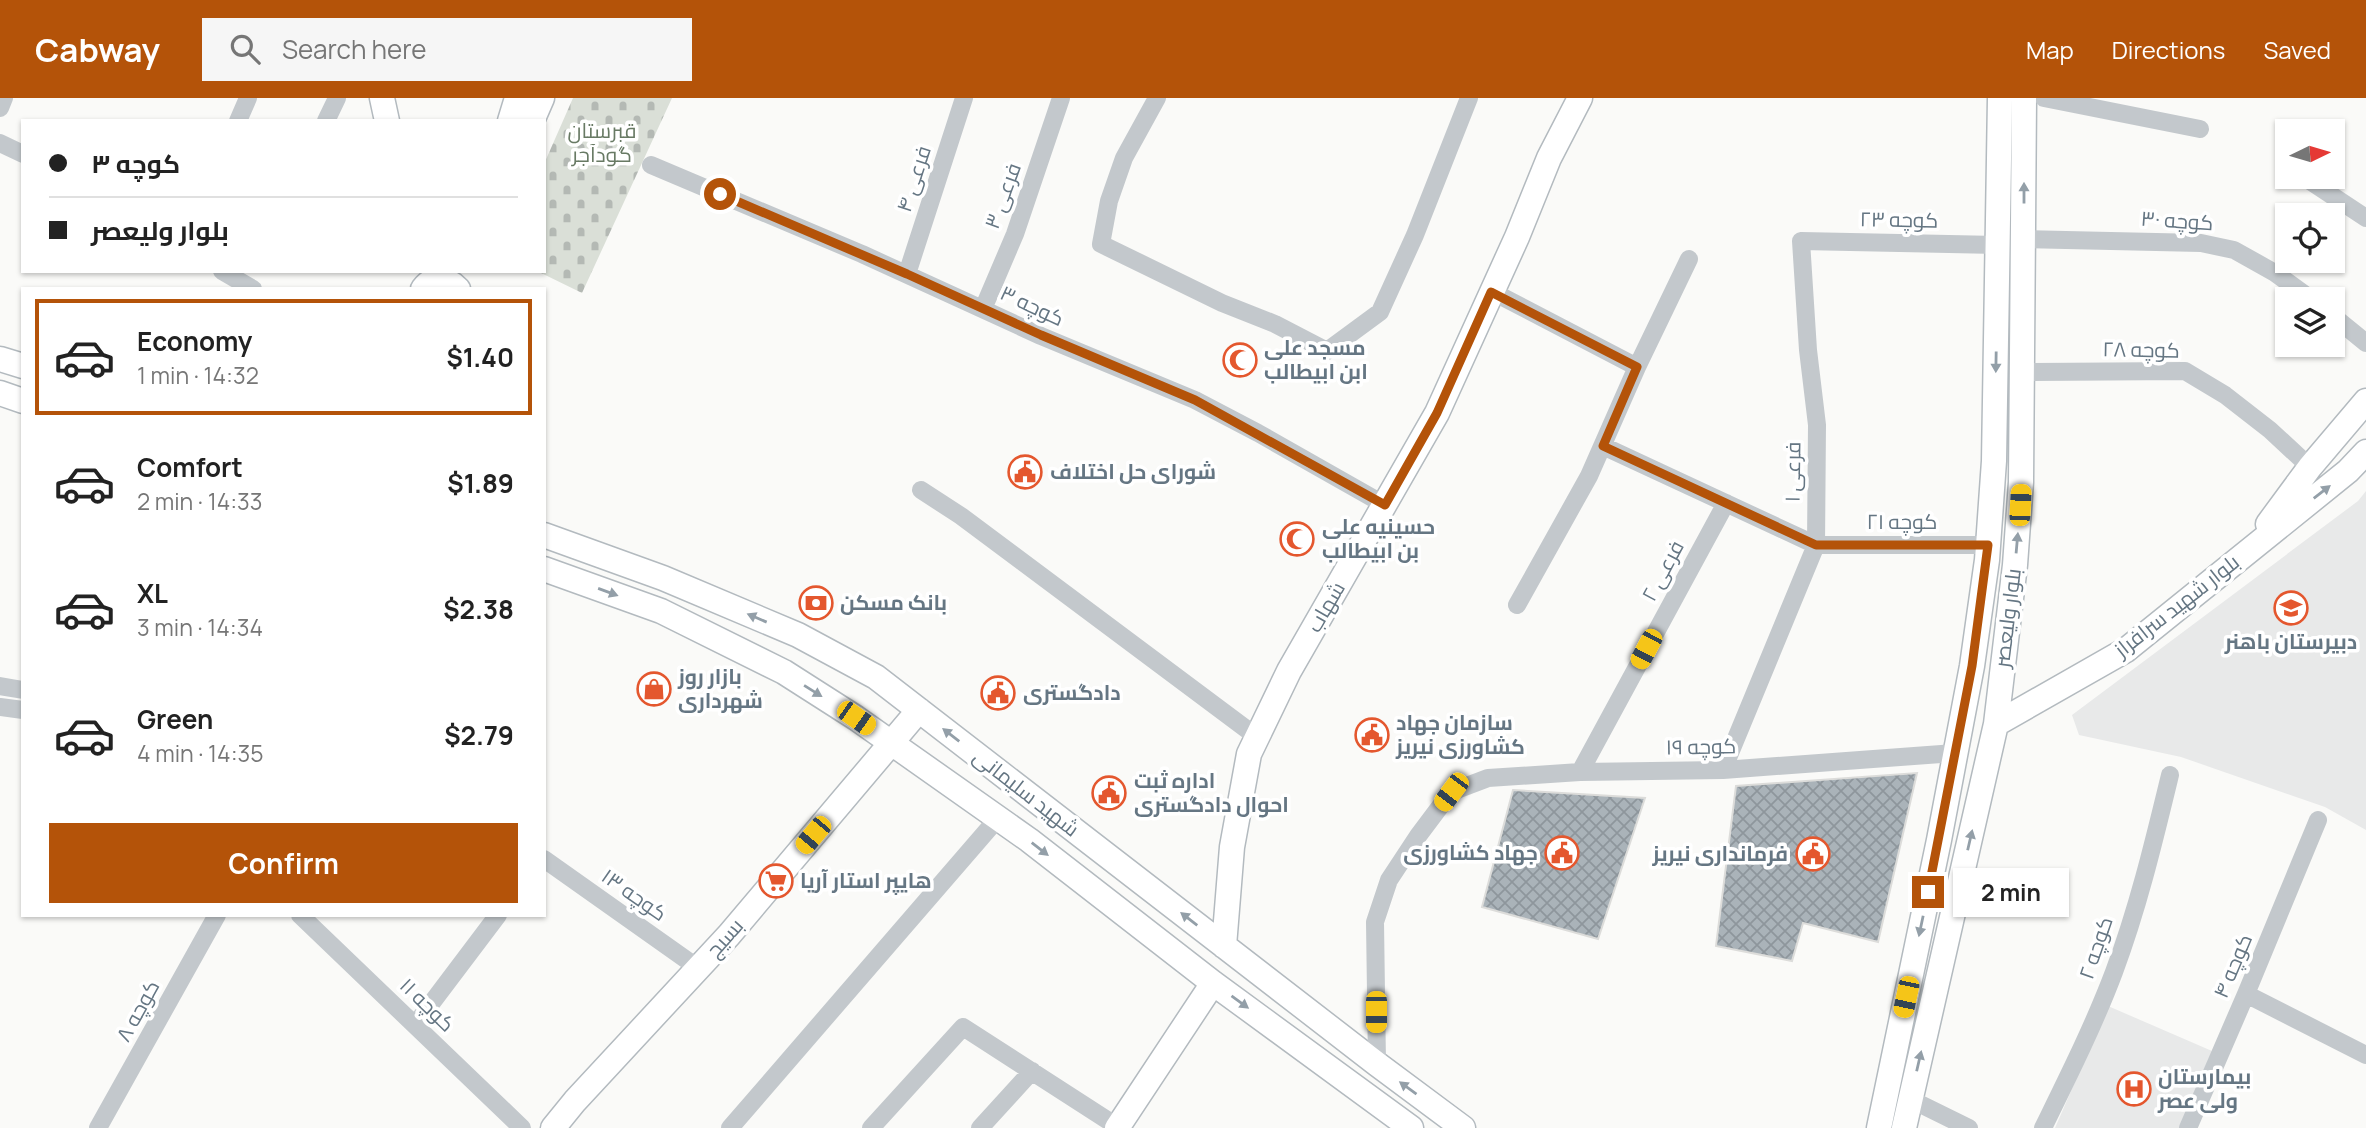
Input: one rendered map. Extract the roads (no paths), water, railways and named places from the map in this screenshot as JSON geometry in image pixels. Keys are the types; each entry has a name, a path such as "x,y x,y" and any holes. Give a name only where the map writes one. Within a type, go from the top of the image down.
{"main road":[{"path":"382,98 387,119"},
{"path":"511,119 517,98"},
{"path":"533,119 542,98"},
{"name":"شهاب","path":"1224,946 1232,847 1249,754 1289,671 1437,413 1549,158 1580,98"},
{"name":"بلوار ولیعصر","path":"1879,1128 1940,839 1972,666 1988,545 1994,461 2000,98"},
{"name":"بلوار ولیعصر","path":"1904,1128 1996,724 2020,505 2024,98"},
{"path":"423,282 455,280"},
{"path":"1997,310 2024,309"},
{"path":"0,359 21,365"},
{"path":"0,393 21,400"},
{"name":"بلوار شهید سرافراز","path":"2249,550 2310,467 2366,401"},
{"name":"بلوار شهید سرافراز","path":"1996,724 2126,650 2348,471 2366,452"},
{"name":"شهید سلیمانی","path":"546,536 663,578 798,635 876,677 1377,1065 1463,1128"},
{"name":"شهید سلیمانی","path":"546,570 662,611 784,672 998,818 1213,983 1411,1128"},
{"name":"بسیج","path":"553,1128 698,968 919,710"},
{"path":"1118,1128 1213,983"},
{"path":"1358,1090 1377,1065"}],"street":[{"path":"0,108 4,98"},
{"path":"239,119 248,98"},
{"path":"327,119 337,98"},
{"name":"فرعی ۴","path":"907,274 964,98"},
{"name":"فرعی ۳","path":"983,309 1015,234 1061,98"},
{"path":"1157,98 1124,158 1109,201 1101,244 1327,351 1380,312 1415,235 1469,98"},
{"path":"2044,98 2200,129"},
{"path":"0,144 21,153"},
{"name":"کوچه ۳","path":"651,165 1195,400 1385,505"},
{"path":"2322,189 2366,218"},
{"name":"کوچه ۳۰","path":"2024,239 2202,243 2234,250 2294,287"},
{"name":"کوچه ۲۳","path":"1801,241 1998,245"},
{"name":"فرعی ۱","path":"1723,770 1816,545 1817,425 1808,350 1801,241"},
{"path":"1517,606 1589,476 1689,259"},
{"path":"225,273 250,287"},
{"path":"1491,292 1637,367"},
{"path":"2345,326 2366,343"},
{"name":"کوچه ۲۸","path":"2022,372 2185,371 2225,396 2270,430 2310,467"},
{"path":"1603,446 1816,545"},
{"path":"921,490 961,516 1257,737"},
{"name":"فرعی ۲","path":"1580,772 1726,503"},
{"name":"کوچه ۲۱","path":"1816,545 1988,545"},
{"path":"0,686 21,690"},
{"path":"0,707 21,710"},
{"name":"کوچه ۱۹","path":"1377,1065 1376,922 1389,880 1451,792 1488,778 1580,772 1723,770 1955,754"},
{"name":"کوچه ۲","path":"2043,1128 2070,1074 2114,972 2147,868 2170,775"},
{"path":"730,1128 998,818"},
{"name":"کوچه ۴","path":"2188,1128 2318,820"},
{"name":"کوچه ۱۳","path":"546,860 698,968"},
{"name":"کوچه ۸","path":"98,1128 216,917"},
{"name":"کوچه ۱۱","path":"302,917 522,1128"},
{"path":"415,1025 496,917"},
{"path":"2246,994 2366,1055"},
{"path":"871,1128 963,1027 1118,1128"},
{"path":"980,1128 1032,1071"},
{"path":"1910,1099 1969,1128"}],"place":[{"name":"مسجد علی ابن ابیطالب","path":"1240,360"},
{"name":"شورای حل اختلاف","path":"1025,472"},
{"name":"حسینیه علی بن ابیطالب","path":"1297,539"},
{"name":"بانک مسکن","path":"816,603"},
{"name":"دبیرستان باهنر","path":"2291,608"},
{"name":"بازار روز شهرداری","path":"654,689"},
{"name":"دادگستری","path":"998,693"},
{"name":"سازمان جهاد کشاورزی نیریز","path":"1372,735"},
{"name":"اداره ثبت احوال دادگستری","path":"1109,793"},
{"name":"جهاد کشاورزی","path":"1562,853"},
{"name":"فرمانداری نیریز","path":"1813,854"},
{"name":"هایپر استار آریا","path":"776,881"},
{"name":"بیمارستان ولی عصر","path":"2134,1089"}],"park label":[{"name":"قبرستان گودآجر","path":"602,143"}]}
